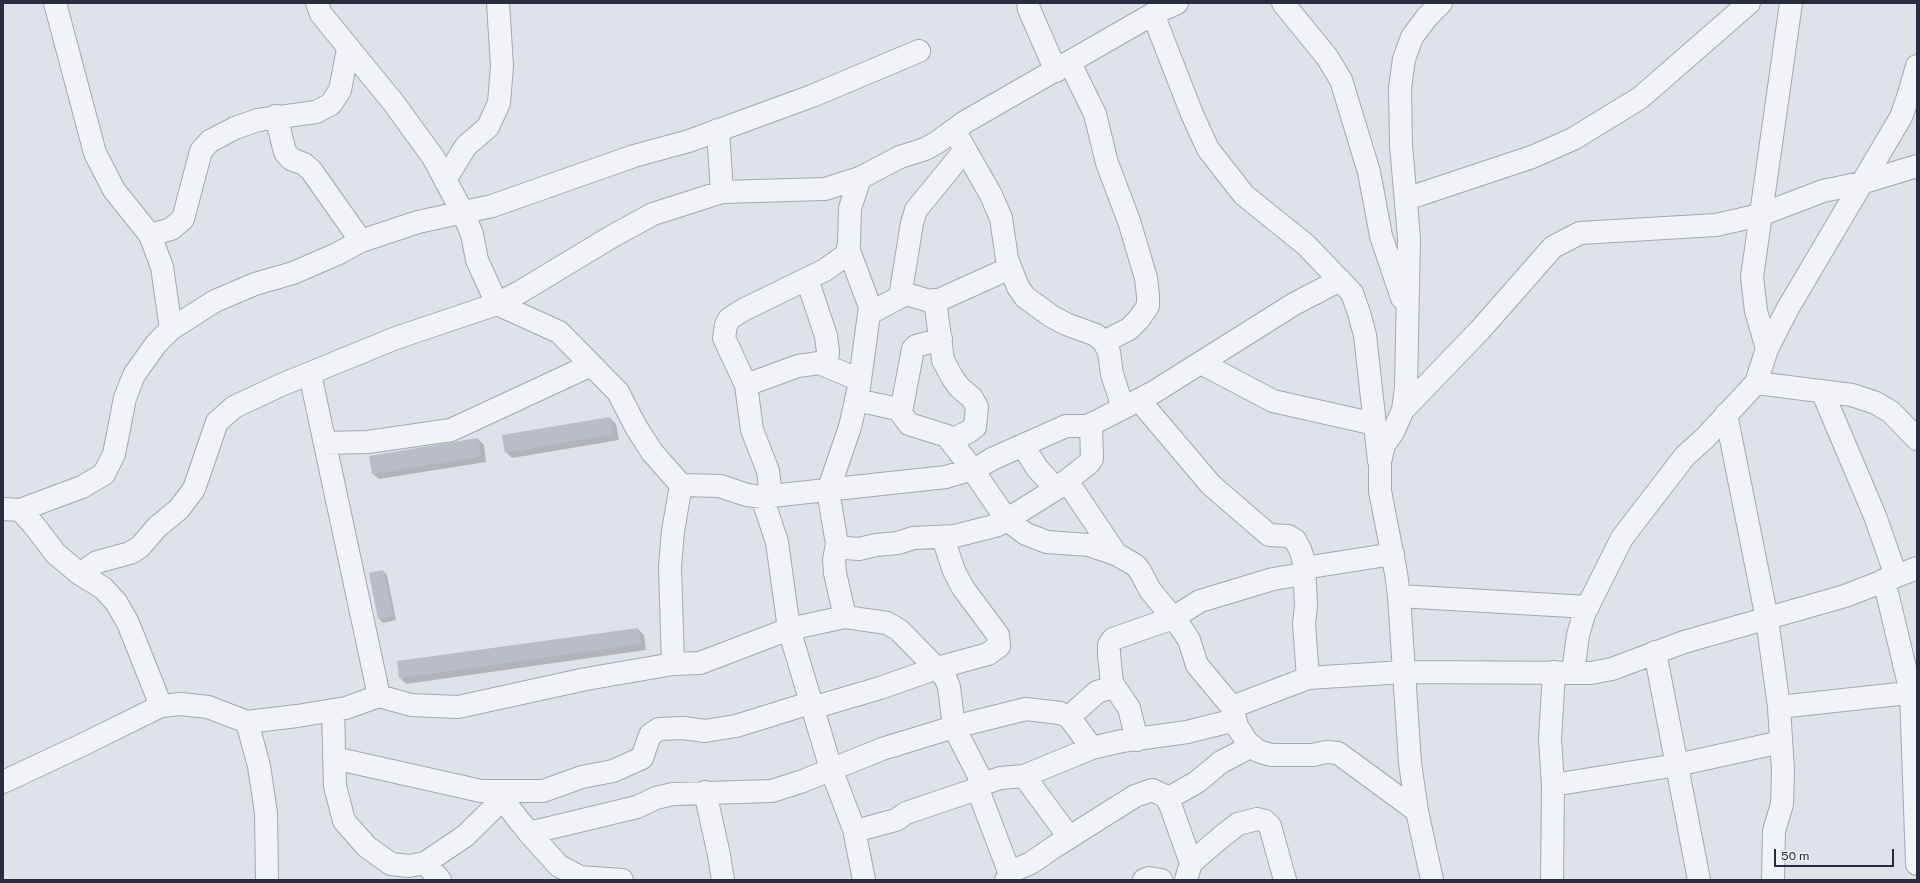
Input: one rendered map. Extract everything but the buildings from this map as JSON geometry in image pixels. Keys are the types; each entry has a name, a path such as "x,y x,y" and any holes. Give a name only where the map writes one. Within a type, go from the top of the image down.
{"street":[{"path":"56,3 96,153 114,190 150,236 162,267 171,329"},
{"path":"317,3 321,14 348,49 393,102 433,157 463,213 472,234 478,260 497,304 559,332 618,392 636,427 652,452 681,485 720,486 747,495 767,497 946,477 972,469 1066,426 1091,424 1131,404 1294,304 1340,280"},
{"path":"445,180 466,146 488,127 499,103 502,66 498,3"},
{"path":"1028,3 1029,9 1063,67 1095,114 1107,164 1129,221 1146,278 1148,306 1139,319 1129,329 1104,342"},
{"path":"1283,3 1327,57 1341,80 1369,172 1381,236 1407,313"},
{"path":"1380,462 1384,445 1393,432 1403,410 1406,387 1409,238 1401,145 1400,88 1404,59 1412,37 1427,17 1441,3"},
{"path":"1406,200 1532,157 1573,139 1640,98 1749,3"},
{"path":"1768,349 1756,312 1752,277 1791,3"},
{"path":"80,574 96,562 130,553 140,547 158,527 179,509 194,489 217,422 234,407 396,338 497,304 653,214 722,192 825,189 860,178 900,157 925,149 954,130 1162,8 1190,109 1208,149 1244,195 1306,245 1340,280 1352,294 1360,313 1365,335 1380,462 1380,491 1399,596 1410,763 1426,878"},
{"path":"150,236 171,229 183,219 201,151 210,141 235,128 258,120 276,116 316,112 331,104 340,90 348,49"},
{"path":"11,510 82,487 104,474 114,454 125,398 134,375 156,344 171,329 215,301 255,284 293,273 337,254 361,240 418,222 492,206 634,156 689,141 812,96 919,51"},
{"path":"1552,880 1553,785 1550,738 1564,672 1588,607 1626,533 1685,456 1756,383 1768,349 1788,308 1901,117 1917,66"},
{"path":"276,116 285,152 291,159 304,164 311,170 361,240"},
{"path":"718,130 722,192"},
{"path":"954,130 1001,218 1010,268 1018,287 1025,297 1066,324 1096,335 1104,342 1109,352 1112,374 1131,404 1212,485 1269,535 1293,537 1300,549 1304,571 1306,606 1304,624 1308,678"},
{"path":"900,297 912,223 916,210 965,150"},
{"path":"1403,410 1480,330 1553,247 1567,239 1580,233 1716,225 1760,215 1823,191 1861,183 1917,166"},
{"path":"860,178 850,208 848,248 846,255 841,260 807,279 743,310 729,319 726,325 724,338 746,385 752,430 768,471 767,497 777,542 789,629 831,770 855,831 864,880"},
{"path":"845,617 834,560 837,544 828,491 850,427 858,390 870,312 867,296 848,248"},
{"path":"870,312 906,294 930,301 935,300 1010,268"},
{"path":"807,279 826,336 828,352 826,365"},
{"path":"935,300 943,360 946,368 959,387 972,398 977,407 975,427 951,440"},
{"path":"901,412 913,349 916,346 941,339"},
{"path":"746,385 798,366 819,363 826,365 858,390 901,412 910,424 941,434 951,440 1007,520 1026,534 1047,542 1089,545 1116,554"},
{"path":"1200,363 1274,401 1375,424"},
{"path":"325,443 368,442 451,430 590,365"},
{"path":"310,374 379,696"},
{"path":"1756,383 1852,395 1876,403 1891,412 1917,439"},
{"path":"1822,391 1875,516 1890,578 1914,693 1917,864"},
{"path":"1726,414 1767,619 1779,707 1783,771 1782,804 1774,831 1773,880"},
{"path":"837,544 845,548 859,550 876,545 898,543 913,538 943,538 998,525 1062,485 1088,464 1092,459 1091,424"},
{"path":"1023,446 1037,468 1062,485 1116,554 1140,571 1150,590 1173,618 1188,640 1197,665 1234,714 1241,732 1252,746 1258,751 1271,756 1313,755 1326,752 1338,753 1417,811"},
{"path":"673,664 670,567 673,531 681,485"},
{"path":"11,510 33,524 56,554 80,574 103,588 116,602 128,623 161,706"},
{"path":"334,758 506,796 543,791 582,777 613,771 642,758 650,735 659,729 683,728 705,731 736,726 880,688 937,668 988,654 999,646 998,635 963,588 954,571 943,538"},
{"path":"1137,740 1129,708 1112,683 1109,645 1113,639 1173,618 1200,601 1304,571 1392,554"},
{"path":"855,831 896,820 906,813 971,792 980,785 1000,778 1024,776 1092,748 1187,732 1234,714 1308,678 1404,672 1591,673 1612,669 1684,642 1845,596 1917,568"},
{"path":"1399,596 1588,607"},
{"path":"3,782 161,706 182,704 208,707 247,722 333,710 379,696 411,705 458,707 586,679 673,664 700,663 789,629 845,617 886,623 898,630 945,677 949,687 954,727 980,785 1008,877 1135,796 1152,790 1159,792 1167,799 1189,872"},
{"path":"1655,652 1699,880"},
{"path":"1069,717 1097,692 1110,688 1112,683"},
{"path":"1779,707 1914,693"},
{"path":"529,833 637,807 656,798 673,794 772,791 803,781 882,749 954,727 1026,709 1060,713 1069,717 1092,748"},
{"path":"333,710 335,786 344,821 367,847 392,864 409,866 425,863 466,836 506,796"},
{"path":"247,722 259,766 266,813 267,880"},
{"path":"1553,785 1677,765 1781,742"},
{"path":"1167,799 1197,782 1221,762 1252,746"},
{"path":"1024,776 1069,837"},
{"path":"705,792 723,880"},
{"path":"506,796 529,833 559,866 580,877 622,880"},
{"path":"1189,872 1220,838 1238,824 1257,819 1262,820 1270,826 1284,880"},
{"path":"425,863 440,880"},
{"path":"1144,880 1149,878 1161,880"}]}
